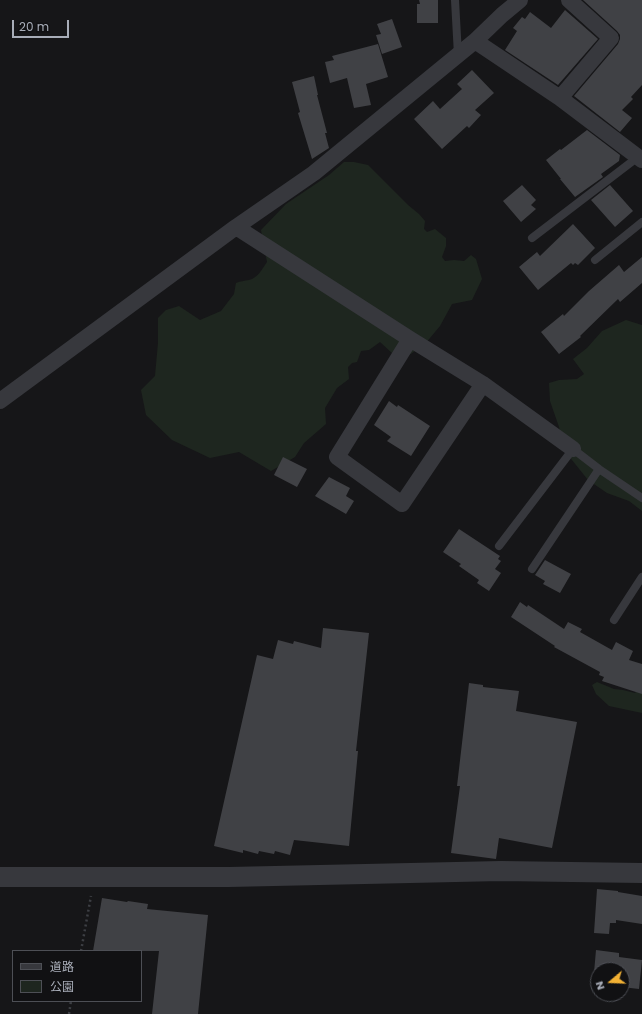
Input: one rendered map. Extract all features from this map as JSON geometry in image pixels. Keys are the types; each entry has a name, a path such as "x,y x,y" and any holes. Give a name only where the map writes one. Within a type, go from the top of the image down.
{"street":[{"path":"0,401 236,227 314,173 475,41 502,8 520,0"},
{"path":"560,98 611,38 569,0"},
{"path":"475,41 560,98 640,159"},
{"path":"236,227 483,384 573,449"},
{"path":"410,339 337,457 402,504 483,384"},
{"path":"0,877 229,877 501,871 642,873"}],"lane":[{"path":"454,0 458,55"},
{"path":"532,238 640,159"},
{"path":"595,260 642,222"},
{"path":"499,546 573,449 599,469 642,498"},
{"path":"532,569 599,469"},
{"path":"614,620 642,577"}],"path":[{"path":"81,950 95,877"},
{"path":"69,1014 71,1002"}],"green space":[{"path":"344,162 354,162 368,165 419,214 425,221 424,229 427,232 435,229 446,238 446,246 442,257 445,261 464,261 471,255 476,259 482,279 472,300 452,304 440,326 425,344 405,358 393,354 380,342 369,350 361,351 357,362 352,363 348,367 349,379 337,388 325,408 326,424 304,443 295,457 271,471 239,452 210,458 172,440 146,415 141,390 155,376 158,343 158,318 166,310 179,306 200,320 221,311 234,294 236,283 255,277 260,273 267,262 261,230 286,204 329,175"},
{"path":"626,320 642,325 642,511 629,501 607,493 588,480 564,450 559,427 550,401 549,383 559,380 577,379 584,374 573,359 587,348 602,331"},
{"path":"597,682 614,689 635,693 640,686 642,687 642,713 609,706 596,694 592,685"}],"building":[{"path":"419,0 438,0 438,23 417,23 417,4 420,4"},
{"path":"583,0 642,0 642,85 631,97 633,99 622,110 632,118 620,132 574,96 618,44 620,39 620,35 617,31"},
{"path":"565,10 598,39 558,85 505,50 517,31 513,28 522,17 525,19 530,12 551,28"},
{"path":"392,19 402,47 382,54 376,35 381,34 377,24"},
{"path":"378,44 388,77 366,84 371,105 354,108 347,78 330,83 325,62 334,60 332,56"},
{"path":"472,70 494,93 475,110 481,115 469,128 467,126 442,149 414,119 433,101 440,109 462,89 457,84"},
{"path":"314,76 329,148 312,159 298,113 300,112 292,82"},
{"path":"587,130 620,155 619,161 601,174 603,177 575,197 546,160"},
{"path":"522,185 536,200 531,205 536,209 521,222 503,201"},
{"path":"610,185 633,211 615,227 591,200"},
{"path":"573,224 595,248 578,265 575,263 573,265 571,263 538,290 519,267 537,252 540,256"},
{"path":"642,257 642,283 620,302 618,299 580,336 581,337 559,354 541,332 563,314 564,316 589,291 619,265 624,272"},
{"path":"389,401 397,407 398,405 430,426 411,456 387,441 391,437 374,425"},
{"path":"283,457 307,469 297,487 274,475"},
{"path":"329,477 350,488 346,496 354,501 346,514 315,496"},
{"path":"459,529 500,556 498,559 501,561 495,569 501,573 489,591 477,583 479,580 459,566 461,564 443,552"},
{"path":"545,560 571,574 560,593 543,584 545,581 535,575"},
{"path":"520,602 527,607 528,605 564,629 568,622 582,629 580,632 612,650 616,642 633,651 629,660 642,664 642,694 602,681 604,677 599,675 600,672 554,647 555,646 511,617"},
{"path":"323,628 369,633 356,751 358,751 349,846 294,840 290,855 275,851 274,854 259,851 258,854 243,850 243,853 214,846 257,655 273,659 278,640 293,644 294,641 321,648"},
{"path":"469,683 483,685 483,687 519,691 516,711 577,722 552,848 499,838 496,859 451,853 460,786 457,786"},
{"path":"597,889 618,891 642,896 642,924 616,920 616,923 610,923 609,934 594,933"},
{"path":"102,898 148,904 147,909 208,915 198,1014 152,1014 159,951 93,950"},
{"path":"596,950 619,953 619,957 642,960 639,989 630,988 630,962 595,962"}]}
